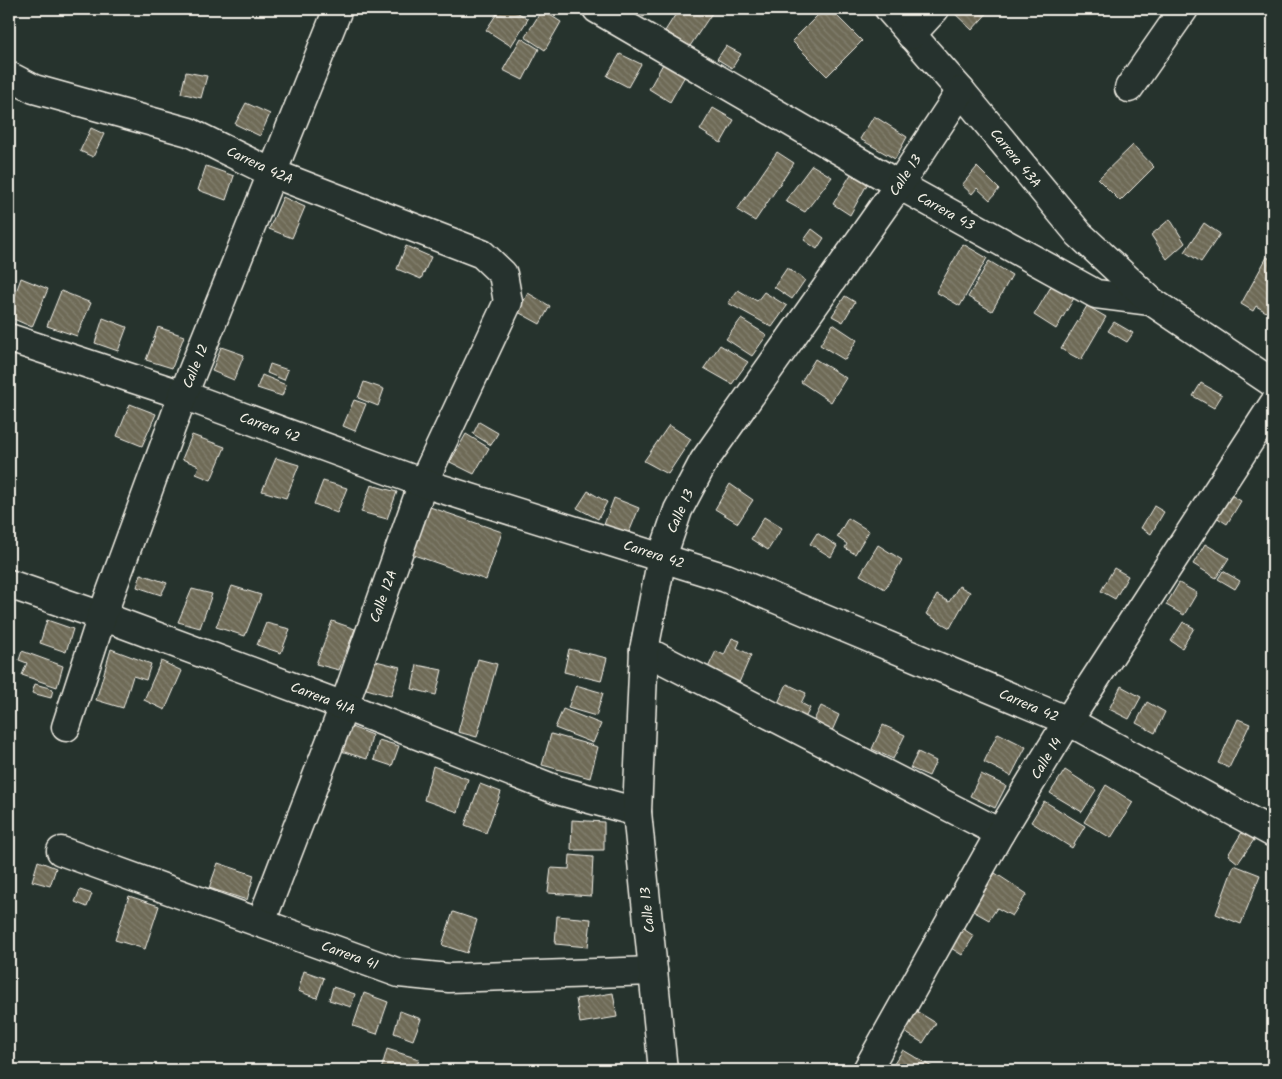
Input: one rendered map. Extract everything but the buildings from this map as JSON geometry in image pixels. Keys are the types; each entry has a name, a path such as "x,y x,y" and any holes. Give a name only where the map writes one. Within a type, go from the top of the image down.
{"street":[{"name":"Calle 12","path":"66,727 102,616 183,395 338,9"},
{"name":"Carrera 43","path":"597,9 899,185 1096,294 1151,301 1273,383"},
{"name":"Carrera 43A","path":"889,9 961,91 1079,234 1151,301"},
{"path":"911,35 935,9"},
{"path":"1129,88 1184,9"},
{"name":"Carrera 42A","path":"9,76 34,89 189,132 272,173 482,254 502,274"},
{"name":"Calle 13","path":"663,1070 637,812 644,650 662,557 678,510 704,461 899,185 961,91"},
{"name":"Calle 12A","path":"260,922 344,706 423,483 508,302 502,274"},
{"name":"Carrera 42","path":"9,338 183,395 423,483 726,578 1068,721 1273,833"},
{"name":"Calle 14","path":"867,1070 1000,833 1068,721 1273,405"},
{"name":"Carrera 41A","path":"9,584 102,616 344,706 557,790 637,812"},
{"path":"644,650 1000,833"},
{"name":"Carrera 41","path":"61,851 399,973 449,978 653,971"}]}
